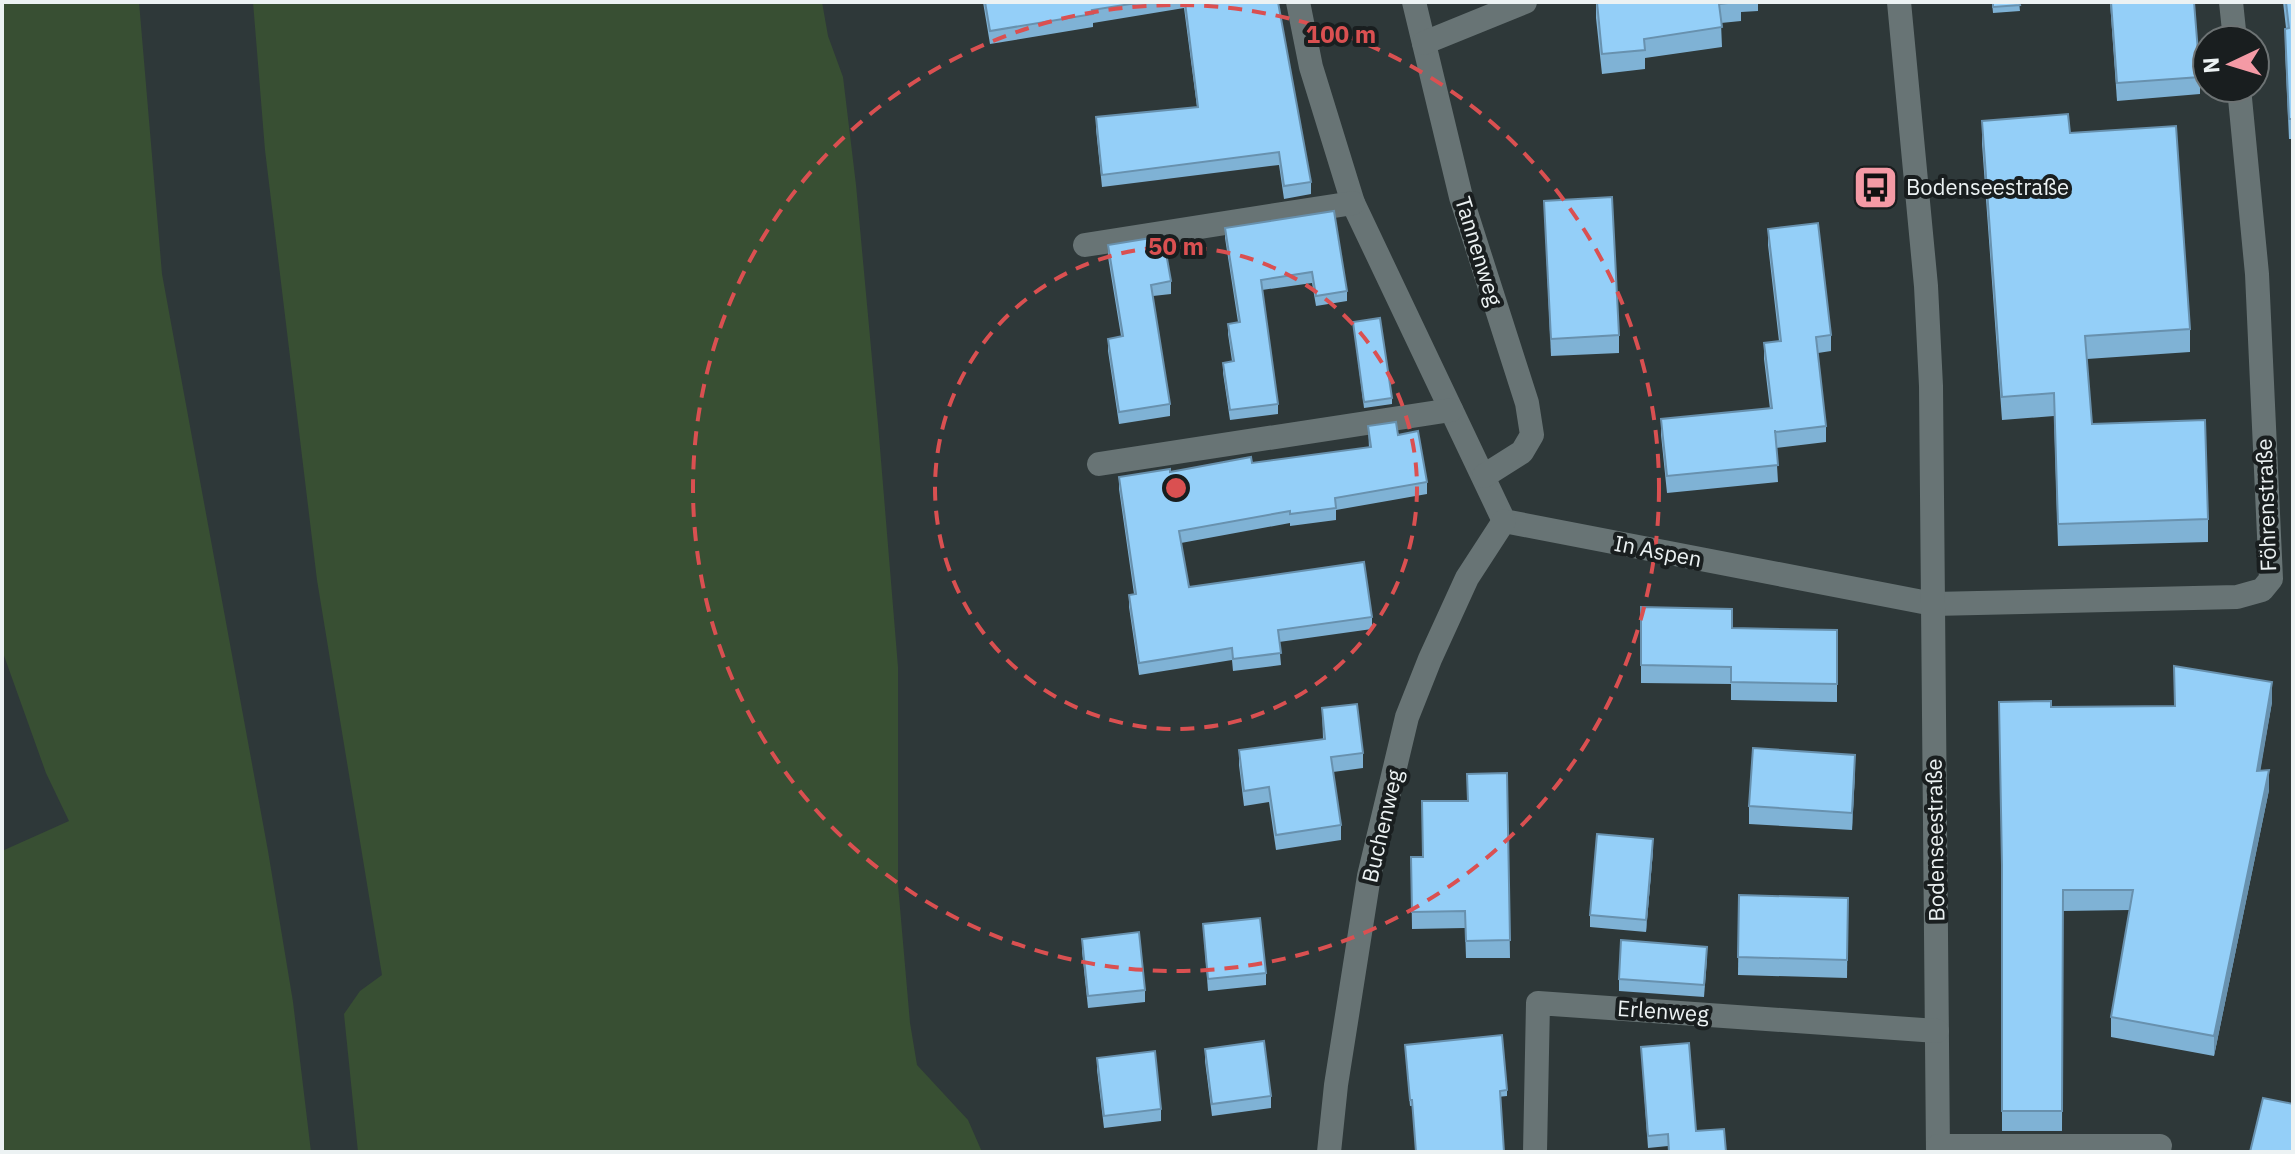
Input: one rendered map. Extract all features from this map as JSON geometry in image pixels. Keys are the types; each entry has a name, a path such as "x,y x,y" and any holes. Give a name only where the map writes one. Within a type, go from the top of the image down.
{"street":[{"path":"1298,2 1311,67 1353,203 1504,521"},
{"name":"Tannenweg","path":"1414,2 1461,197 1527,403 1532,435 1522,452 1484,476"},
{"path":"1424,43 1525,2"},
{"name":"Bodenseestraße","path":"1899,2 1926,286 1931,386 1938,1149"},
{"path":"2231,2 2233,24"},
{"name":"Föhrenstraße","path":"1933,604 2237,597 2262,590 2271,579 2257,274 2241,104"},
{"path":"1085,245 1353,203"},
{"path":"1099,464 1451,410"},
{"name":"In Aspen","path":"1504,521 1933,604"},
{"name":"Buchenweg","path":"1329,1152 1336,1085 1369,876 1407,717 1467,578 1504,521"},
{"name":"Erlenweg","path":"1535,1152 1538,1003 1937,1031"},
{"path":"1938,1149 2160,1146"}],"green space":[{"path":"2,2 139,2 162,274 268,851 293,1002 311,1152 2,1152 2,851 69,821 46,773 2,650"},
{"path":"253,2 822,2 828,36 843,77 878,424 898,667 898,885 910,1023 917,1065 968,1120 982,1152 358,1152 344,1014 360,991 382,975 317,580 265,150"}],"building":[{"path":"985,2 1143,2 1092,10 1093,14 990,31"},
{"path":"1185,2 1278,2 1311,182 1284,186 1279,152 1102,175 1096,117 1198,107"},
{"path":"1597,2 1737,2 1719,4 1722,27 1644,39 1645,50 1602,54"},
{"path":"1993,2 2019,2 2020,5 1993,7"},
{"path":"2111,2 2194,2 2196,24 2191,24 2191,78 2117,83"},
{"path":"2286,2 2293,2 2293,119 2289,119"},
{"path":"2068,114 2070,133 2176,126 2190,329 2085,336 2092,424 2205,420 2208,519 2058,524 2054,393 2002,397 1982,121"},
{"path":"1612,197 1619,335 1551,339 1544,201"},
{"path":"1334,211 1347,291 1316,296 1312,272 1261,280 1278,404 1230,410 1223,363 1234,361 1228,324 1240,322 1225,228"},
{"path":"1818,223 1831,335 1816,337 1826,426 1775,432 1778,465 1667,476 1661,419 1772,408 1764,343 1781,341 1768,229"},
{"path":"1163,236 1171,281 1151,285 1170,404 1119,412 1108,339 1123,336 1108,245"},
{"path":"1380,318 1392,398 1364,402 1353,322"},
{"path":"1396,422 1398,435 1418,431 1427,482 1335,498 1336,508 1290,514 1290,511 1179,531 1189,587 1364,562 1372,617 1278,630 1281,653 1233,659 1232,648 1139,663 1129,595 1136,594 1119,477 1170,469 1170,472 1251,457 1252,463 1371,447 1368,426"},
{"path":"1641,607 1732,609 1732,628 1837,630 1837,684 1731,682 1731,667 1641,665"},
{"path":"2174,666 2272,682 2257,771 2269,770 2214,1036 2111,1017 2133,890 2063,890 2062,1111 2002,1111 1999,702 2051,701 2051,707 2175,706"},
{"path":"1357,704 1363,753 1331,757 1341,825 1276,835 1269,787 1244,791 1239,750 1325,739 1322,708"},
{"path":"1753,748 1855,755 1852,813 1749,806"},
{"path":"1507,773 1510,940 1466,941 1465,911 1412,912 1411,857 1423,857 1422,801 1468,801 1467,774"},
{"path":"1597,834 1653,839 1646,920 1590,915"},
{"path":"1739,895 1848,898 1847,960 1738,957"},
{"path":"1260,918 1266,973 1208,979 1203,924"},
{"path":"1139,932 1145,990 1088,996 1082,939"},
{"path":"1621,940 1707,947 1704,985 1619,979"},
{"path":"1502,1035 1507,1090 1500,1091 1504,1152 1416,1152 1405,1045"},
{"path":"1264,1041 1271,1096 1212,1104 1205,1049"},
{"path":"1689,1043 1696,1131 1724,1129 1726,1152 1669,1152 1668,1134 1648,1136 1641,1047"},
{"path":"1155,1051 1161,1109 1104,1116 1097,1058"},
{"path":"2263,1098 2293,1104 2293,1152 2250,1152"}],"place":[{"name":"Bodenseestraße","path":"1875,187"}]}
